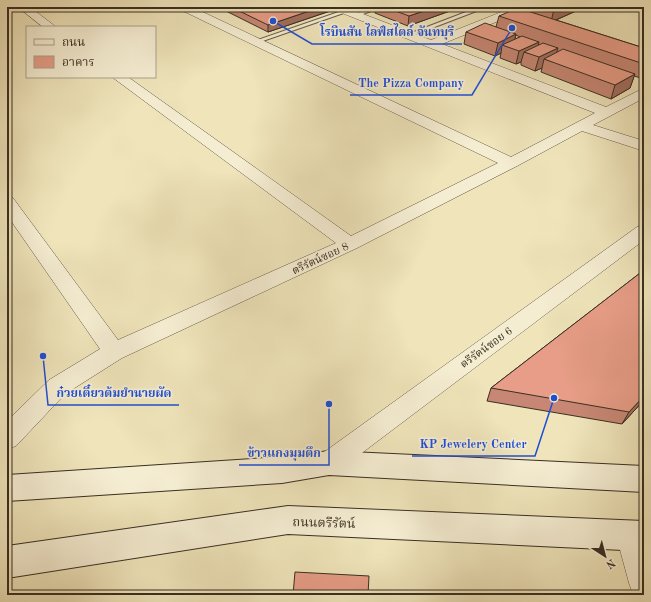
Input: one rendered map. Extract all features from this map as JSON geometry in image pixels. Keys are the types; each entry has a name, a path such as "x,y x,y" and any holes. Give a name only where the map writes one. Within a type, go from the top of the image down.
{"main road":[{"path":"7,488 282,470 329,463 644,480"},
{"name":"ถนนตรีรัตน์","path":"7,562 288,520 638,535"}],"street":[{"path":"23,7 49,26"},
{"path":"183,7 511,163"},
{"path":"431,44 524,7"},
{"path":"353,11 431,44 606,112"},
{"path":"472,27 487,32"},
{"path":"120,78 350,244"},
{"name":"ตรีรัตน์ซอย 8","path":"7,438 57,386 114,352 350,244 581,126 606,112 642,87"},
{"path":"581,126 644,146"},
{"path":"7,202 114,352"},
{"name":"ตรีรัตน์ซอย 6","path":"329,463 644,231"},
{"path":"638,535 644,583"}],"lane":[{"path":"255,42 353,11 378,7"},
{"path":"409,35 484,7"}],"building":[{"path":"231,7 321,7 268,25"},
{"path":"385,7 436,7 409,16"},
{"path":"546,7 560,7 554,9"},
{"path":"518,8 644,48 644,64 499,16"},
{"path":"485,23 516,34 498,43 466,32"},
{"path":"522,36 539,42 519,51 502,45"},
{"path":"543,43 558,48 539,57 524,52"},
{"path":"563,49 635,74 615,85 544,59"},
{"path":"644,270 644,396 629,412 491,388"},
{"path":"295,572 369,576 368,595 293,595"}],"place":[{"name":"โรบินสัน ไลฟ์สไตล์ จันทบุรี","path":"273,21"},
{"name":"The Pizza Company","path":"512,28"},
{"name":"ก๋วยเตี๋ยวต้มยำนายผัด","path":"43,356"},
{"name":"KP Jewelery Center","path":"554,398"},
{"name":"ข้าวแกงมุมตึก","path":"329,404"}]}
